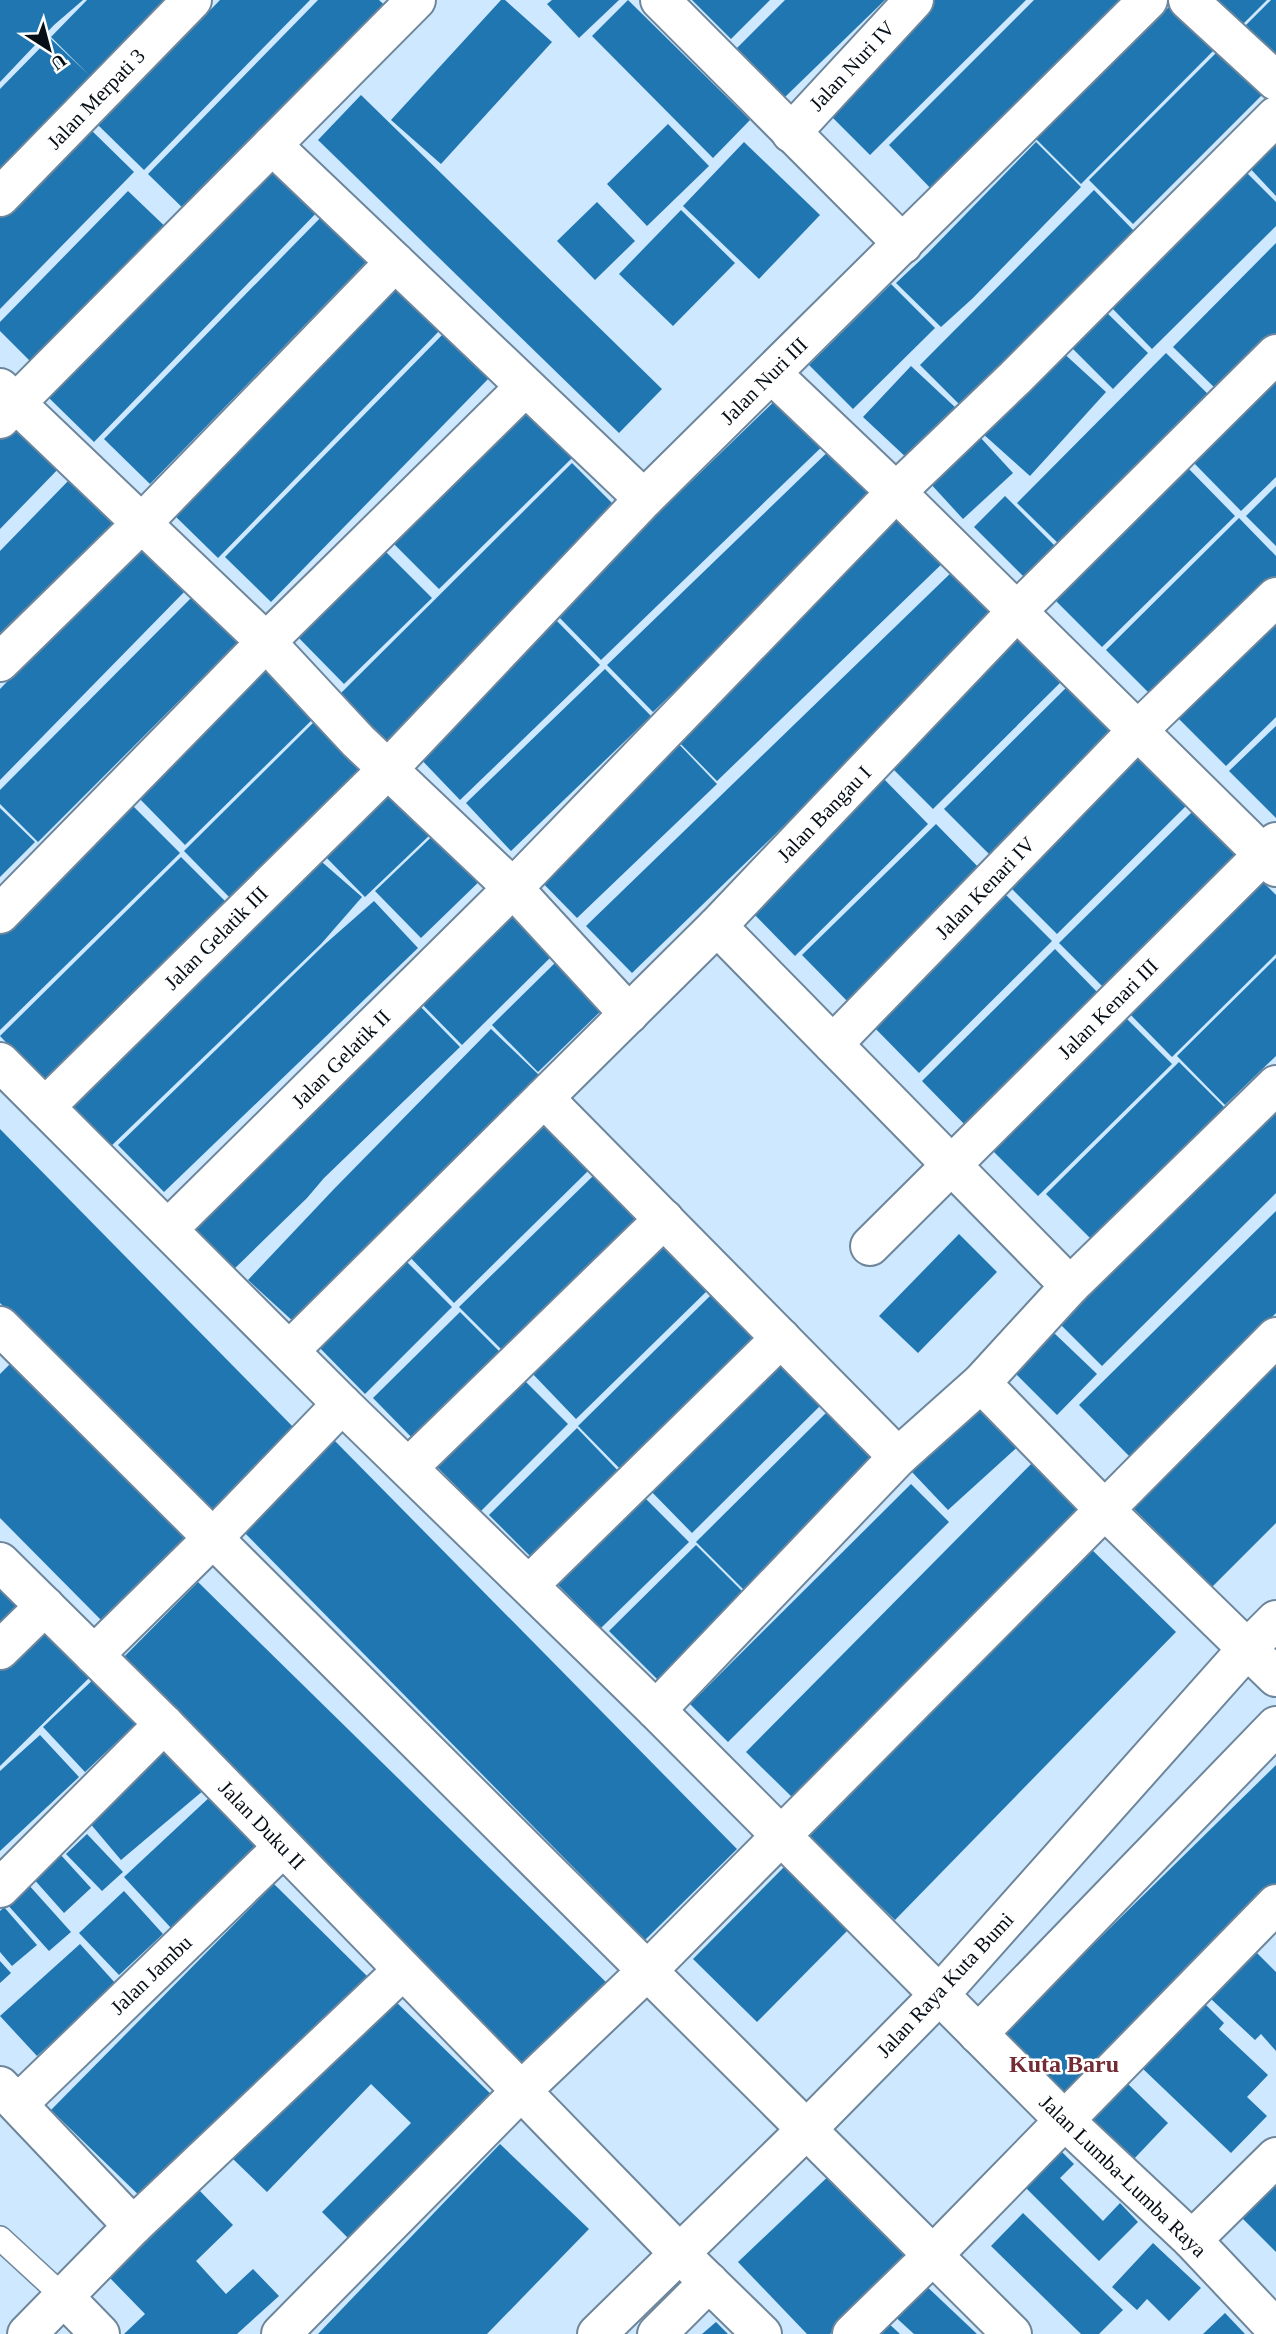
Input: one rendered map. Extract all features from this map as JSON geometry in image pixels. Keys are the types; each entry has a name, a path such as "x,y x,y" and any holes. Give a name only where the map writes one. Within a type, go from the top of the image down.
{"street":[{"name":"Jalan Merpati 3","path":"0,197 192,0"},
{"path":"415,0 272,145 5,404 141,524 266,642 328,712 513,888 629,1014"},
{"path":"660,0 903,244"},
{"name":"Jalan Nuri IV","path":"791,133 914,0"},
{"name":"Jalan Nuri III","path":"388,769 644,499 1147,0"},
{"path":"1188,0 1276,81"},
{"name":"Jalan Gelatik II","path":"168,1230 513,888 896,492 1024,369 1276,116"},
{"path":"272,145 644,499"},
{"path":"0,662 141,524 395,262"},
{"name":"Jalan Bangau I","path":"290,1350 717,926 1017,611 1276,355"},
{"path":"772,374 1017,611 1136,732 1272,854"},
{"path":"0,914 266,642 525,387"},
{"name":"Jalan Kenari IV","path":"833,1044 1136,732 1276,597"},
{"name":"Jalan Gelatik III","path":"45,1107 388,769"},
{"name":"Jalan Kenari III","path":"870,1246 1272,854"},
{"path":"717,926 1070,1286"},
{"name":"Jalan Lumba-Lumba Raya","path":"0,1062 342,1404 409,1466 656,1710 1064,2120 1192,2240 1276,2329"},
{"path":"656,1710 898,1457 981,1383 1070,1286 1276,1085"},
{"path":"544,1098 898,1457"},
{"path":"409,1466 664,1219"},
{"path":"0,1326 1012,2334"},
{"path":"281,2334 1276,1337"},
{"path":"529,1585 781,1338"},
{"path":"981,1383 1104,1509 1276,1677"},
{"path":"94,1655 213,1538 342,1404"},
{"name":"Jalan Duku II","path":"0,1562 164,1724 678,2253 762,2334"},
{"path":"0,1650 45,1606"},
{"name":"Jalan Raya Kuta Bumi","path":"597,2334 806,2130 939,1995 1247,1649 1276,1620"},
{"path":"0,1888 164,1724"},
{"path":"978,2034 1276,1726"},
{"name":"Jalan Jambu","path":"9,2095 283,1847"},
{"path":"852,2334 933,2256 1276,1904"},
{"path":"27,2334 133,2226 403,1970"},
{"path":"9,2095 133,2226"},
{"path":"1192,2240 1276,2157"},
{"path":"657,2334 709,2282"},
{"path":"64,2297 100,2334"}],"lane":[{"path":"0,2238 64,2297"}],"building":[{"path":"0,0 83,0 54,25 0,82"},
{"path":"87,0 176,0 0,178 0,89 50,38 89,75 51,37"},
{"path":"220,0 310,0 144,170 98,125"},
{"path":"318,0 379,0 394,14 194,219 148,174"},
{"path":"501,0 505,0 552,42 441,164 391,120"},
{"path":"552,0 619,0 579,38 547,4"},
{"path":"628,0 750,120 713,158 592,36"},
{"path":"692,0 770,0 731,39"},
{"path":"785,0 885,0 785,97 737,48"},
{"path":"929,0 1026,0 870,155 821,106"},
{"path":"1034,0 1131,0 936,194 889,145"},
{"path":"1176,0 1221,43 1081,184 1036,139"},
{"path":"1208,0 1267,0 1237,30"},
{"path":"1271,0 1276,0 1276,66 1241,30"},
{"path":"1229,40 1273,84 1133,224 1089,180"},
{"path":"361,95 662,389 619,433 318,140"},
{"path":"668,124 709,166 647,226 607,184"},
{"path":"88,127 134,172 0,309 0,217"},
{"path":"1276,136 1276,196 1246,164"},
{"path":"744,142 820,215 759,279 683,206"},
{"path":"1036,142 1081,187 973,298 941,327 896,283"},
{"path":"278,160 324,205 94,442 48,397"},
{"path":"1244,170 1276,202 1276,226 1152,349 1108,304"},
{"path":"1094,190 1138,235 964,409 920,365"},
{"path":"128,191 174,235 41,372 0,331 0,322"},
{"path":"597,202 635,241 595,280 557,241"},
{"path":"681,210 735,263 673,326 619,274"},
{"path":"327,211 373,255 150,484 104,439"},
{"path":"1276,243 1276,333 1218,391 1173,347"},
{"path":"396,283 442,328 218,558 172,513"},
{"path":"891,284 935,328 853,409 809,365"},
{"path":"1103,309 1148,353 1113,389 1068,344"},
{"path":"445,332 491,376 271,602 225,557"},
{"path":"1059,349 1106,392 1030,476 982,433"},
{"path":"1166,353 1211,397 1063,548 1017,503"},
{"path":"911,366 957,409 909,460 863,417"},
{"path":"1276,380 1276,477 1241,511 1193,462"},
{"path":"785,391 831,438 601,660 555,613"},
{"path":"523,409 572,458 439,589 390,540"},
{"path":"18,419 63,464 0,529 0,437"},
{"path":"979,436 1013,473 963,519 929,482"},
{"path":"837,443 883,490 653,712 607,665"},
{"path":"572,463 621,512 380,748 336,698"},
{"path":"1187,467 1235,516 1102,647 1053,598"},
{"path":"71,478 117,523 0,643 0,551"},
{"path":"1276,486 1276,546 1246,516"},
{"path":"1005,496 1059,550 1028,581 974,527"},
{"path":"901,512 947,559 717,781 671,734"},
{"path":"1239,518 1276,556 1276,579 1155,699 1106,650"},
{"path":"141,544 187,589 0,780 0,689"},
{"path":"383,549 432,598 344,684 296,635"},
{"path":"956,568 1001,615 632,973 586,926"},
{"path":"195,594 241,639 38,842 0,804 0,790"},
{"path":"554,618 600,665 460,800 414,752"},
{"path":"1276,619 1276,717 1226,766 1177,717"},
{"path":"1017,628 1066,677 933,809 884,760"},
{"path":"270,664 319,713 185,845 137,796"},
{"path":"605,669 651,716 511,851 466,803"},
{"path":"1077,677 1125,726 993,858 944,809"},
{"path":"316,720 365,769 232,900 184,851"},
{"path":"1276,726 1276,818 1229,771"},
{"path":"671,736 717,784 577,918 531,871"},
{"path":"1142,753 1190,802 1057,934 1008,885"},
{"path":"880,775 928,824 795,956 746,906"},
{"path":"387,784 433,832 365,897 319,850"},
{"path":"131,804 180,853 0,1030 0,933"},
{"path":"0,808 35,842 0,877"},
{"path":"1192,812 1241,861 1108,992 1059,943"},
{"path":"936,824 984,873 851,1005 802,955"},
{"path":"444,825 489,872 421,938 375,891"},
{"path":"315,856 362,897 321,944 108,1149 62,1102"},
{"path":"181,857 230,906 48,1086 0,1036"},
{"path":"1257,876 1276,895 1276,954 1172,1057 1123,1007"},
{"path":"1003,892 1052,941 919,1073 870,1023"},
{"path":"374,901 418,948 164,1192 118,1145 324,945"},
{"path":"510,904 557,951 462,1045 416,998"},
{"path":"1055,949 1104,999 970,1130 922,1081"},
{"path":"1276,958 1276,1056 1225,1105 1177,1056"},
{"path":"559,959 606,1006 538,1072 492,1025"},
{"path":"414,1000 460,1047 232,1271 186,1224"},
{"path":"1123,1015 1172,1064 1038,1196 989,1147"},
{"path":"491,1029 539,1075 296,1324 248,1280"},
{"path":"1179,1062 1228,1111 1095,1243 1046,1194"},
{"path":"1276,1102 1276,1193 1102,1366 1057,1321"},
{"path":"539,1122 588,1171 454,1303 406,1253"},
{"path":"0,1129 298,1432 211,1517 0,1303"},
{"path":"593,1176 641,1225 508,1356 459,1307"},
{"path":"1276,1211 1276,1313 1130,1457 1079,1405"},
{"path":"959,1234 997,1272 918,1353 879,1316"},
{"path":"661,1239 710,1288 576,1419 528,1369"},
{"path":"403,1258 452,1307 365,1394 316,1344"},
{"path":"711,1295 760,1344 627,1476 578,1426"},
{"path":"460,1312 509,1361 421,1447 373,1398"},
{"path":"1052,1331 1097,1374 1057,1415 1013,1371"},
{"path":"776,1352 825,1401 692,1533 643,1483"},
{"path":"18,1356 194,1535 104,1623 0,1518 0,1374"},
{"path":"1276,1356 1276,1523 1212,1587 1128,1503"},
{"path":"519,1375 568,1424 481,1511 431,1461"},
{"path":"987,1402 1023,1442 948,1510 911,1471"},
{"path":"829,1410 878,1460 745,1591 696,1542"},
{"path":"577,1428 625,1478 538,1564 489,1515"},
{"path":"333,1439 737,1849 645,1940 241,1529"},
{"path":"1039,1456 1086,1503 794,1799 746,1752"},
{"path":"911,1484 949,1522 728,1742 690,1704"},
{"path":"639,1492 689,1542 601,1628 552,1579"},
{"path":"696,1545 745,1594 658,1680 609,1631"},
{"path":"1087,1545 1176,1632 895,1920 806,1834"},
{"path":"0,1578 23,1601 0,1623"},
{"path":"198,1582 611,1987 527,2072 114,1667"},
{"path":"41,1628 90,1677 0,1766 0,1668"},
{"path":"97,1676 139,1721 85,1772 43,1727"},
{"path":"40,1735 79,1777 0,1851 0,1771"},
{"path":"166,1745 204,1790 121,1860 83,1815"},
{"path":"1276,1765 1276,1891 1064,2099 1001,2035"},
{"path":"212,1795 259,1846 171,1928 124,1877"},
{"path":"87,1834 123,1872 102,1891 66,1854"},
{"path":"59,1853 91,1888 64,1913 32,1877"},
{"path":"785,1866 849,1929 757,2022 693,1959"},
{"path":"27,1883 71,1932 49,1951 6,1903"},
{"path":"274,1884 371,1980 149,2205 51,2110"},
{"path":"124,1891 163,1934 119,1975 79,1933"},
{"path":"4,1907 37,1945 12,1966 0,1952 0,1911"},
{"path":"80,1944 116,1984 37,2056 0,2016"},
{"path":"1257,1953 1276,1972 1276,2051 1261,2034 1255,2040 1211,1999"},
{"path":"0,1961 11,1973 0,1983"},
{"path":"391,1997 496,2099 351,2241 322,2212 411,2123 371,2084 267,2192 233,2159"},
{"path":"1205,2004 1224,2023 1219,2029 1268,2075 1247,2097 1267,2116 1231,2153 1141,2067"},
{"path":"1127,2083 1168,2123 1132,2161 1090,2121"},
{"path":"500,2144 589,2229 487,2334 318,2334"},
{"path":"1061,2151 1074,2164 1060,2178 1103,2221 1120,2203 1138,2222 1099,2261 1025,2187"},
{"path":"835,2170 915,2253 830,2334 807,2334 738,2262"},
{"path":"1276,2183 1276,2252 1241,2217"},
{"path":"199,2190 233,2225 196,2261 226,2294 253,2269 279,2296 237,2334 124,2334 145,2314 110,2278"},
{"path":"1023,2213 1123,2310 1099,2334 1081,2334 991,2246"},
{"path":"1153,2243 1201,2288 1169,2321 1147,2299 1137,2310 1112,2287"},
{"path":"921,2281 977,2334 914,2334 891,2313"},
{"path":"1225,2313 1245,2334 1203,2334"},
{"path":"886,2321 900,2334 874,2334"},
{"path":"716,2322 728,2334 702,2334"}],"district":[{"name":"Kuta Baru","path":"1064,2064"}]}
